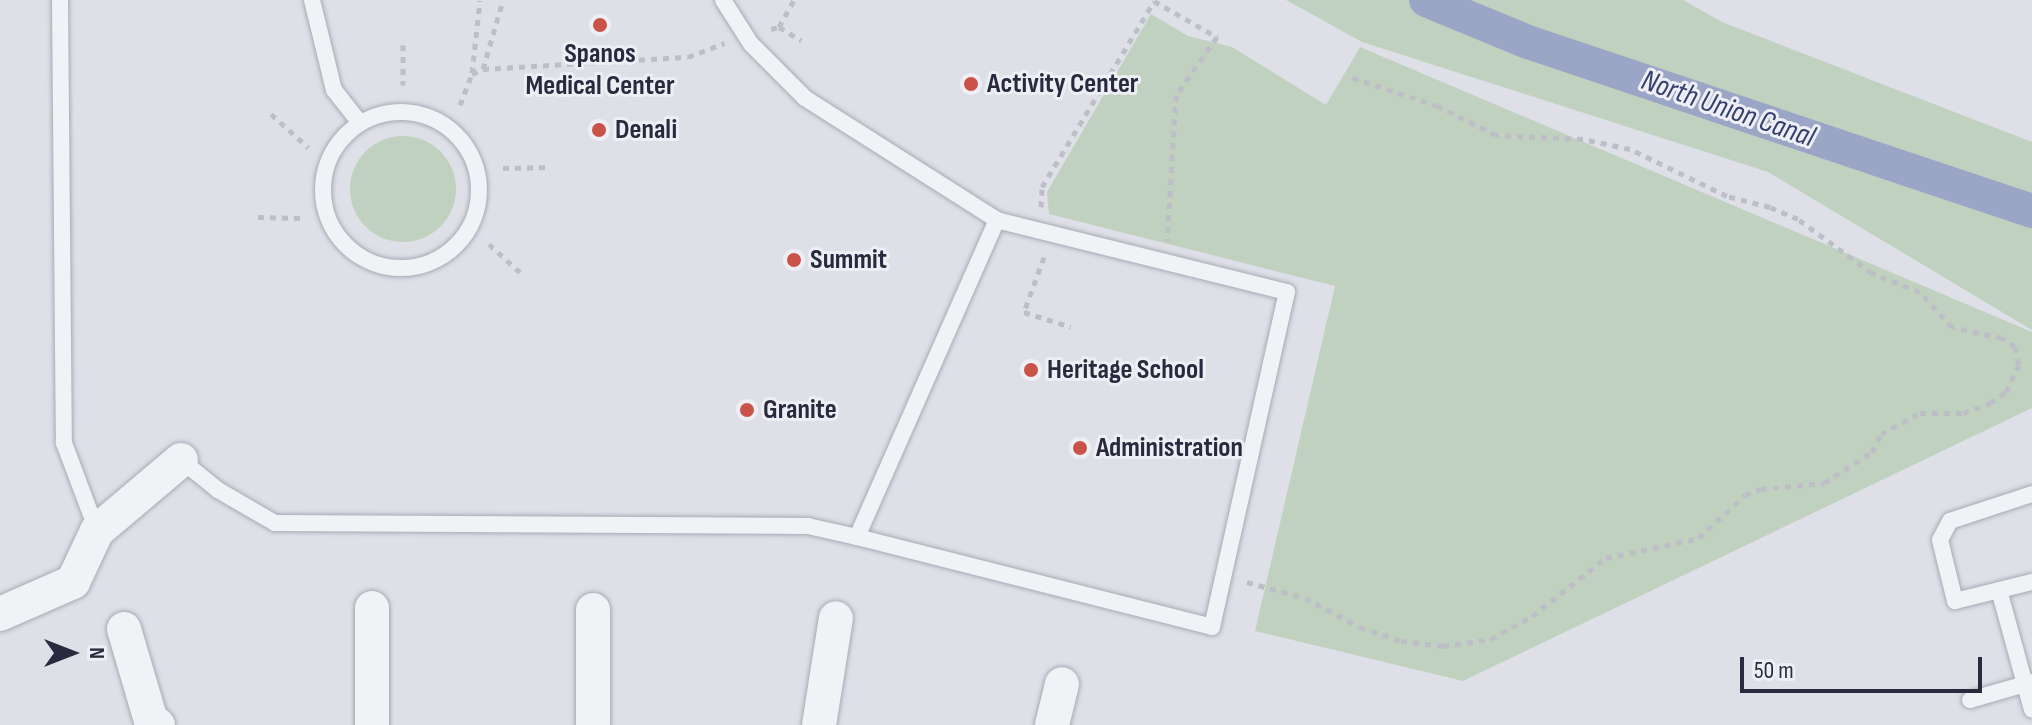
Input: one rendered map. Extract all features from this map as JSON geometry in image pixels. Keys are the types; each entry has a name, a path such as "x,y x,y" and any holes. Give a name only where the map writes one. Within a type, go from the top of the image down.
{"street":[{"path":"0,614 73,582 97,531 181,460"},
{"path":"372,608 372,725"},
{"path":"593,610 593,725"},
{"path":"819,725 836,618"},
{"path":"124,629 151,721 158,725"},
{"path":"1052,725 1062,684"}],"lane":[{"path":"60,0 64,443 97,531"},
{"path":"312,0 334,90 360,123"},
{"path":"181,460 218,490 275,523 808,526 1212,627 1287,292 997,220 805,98 747,37 723,0"},
{"path":"403,111 446,126 462,141 479,182 478,204 458,244 441,258 409,268 376,265 356,256 334,230 323,199 323,176 343,137 360,123 403,111"},
{"path":"857,537 997,220"},
{"path":"2032,494 1950,521 1940,540 1955,601 2032,582"},
{"path":"1999,590 2028,683 2032,710"},
{"path":"1970,700 2028,683"}],"path":[{"path":"460,105 472,74 480,0"},
{"path":"483,69 503,0"},
{"path":"472,74 483,69 688,57 779,27 794,0"},
{"path":"1071,327 1024,312 1045,261 1042,187 1154,1 1217,37 1176,95 1162,261"},
{"path":"779,27 801,40"},
{"path":"403,45 403,85"},
{"path":"1223,577 1279,589 1401,641 1443,646 1491,639 1532,616 1606,558 1699,538 1745,495 1761,489 1824,483 1853,469 1872,452 1881,434 1920,413 1963,413 1990,403 2006,392 2019,364 2015,347 2002,338 1952,327 1920,292 1872,273 1798,219 1770,207 1727,196 1630,149 1583,139 1496,135 1438,106 1350,77"},
{"path":"271,114 308,147"},
{"path":"503,168 550,167"},
{"path":"258,217 303,218"},
{"path":"489,244 524,276"}],"green space":[{"path":"1286,0 1683,0 1722,22 2032,142 2032,330 1768,172 1362,42"},
{"path":"1151,14 1188,36 1232,47 1326,105 1360,47 2032,332 2032,408 1463,681 1255,631 1335,286 1049,214 1047,192"},
{"path":"403,136 423,140 440,152 452,169 456,189 452,209 440,226 423,238 403,242 383,238 366,226 354,209 350,189 354,169 366,152 383,140"}],"waterway":[{"name":"North Union Canal","path":"1426,0 1528,42 2032,211"}],"place":[{"name":"Spanos Medical Center","path":"600,25"},
{"name":"Activity Center","path":"971,84"},
{"name":"Denali","path":"599,130"},
{"name":"Summit","path":"794,260"},
{"name":"Heritage School","path":"1031,370"},
{"name":"Granite","path":"747,410"},
{"name":"Administration","path":"1080,448"}]}
